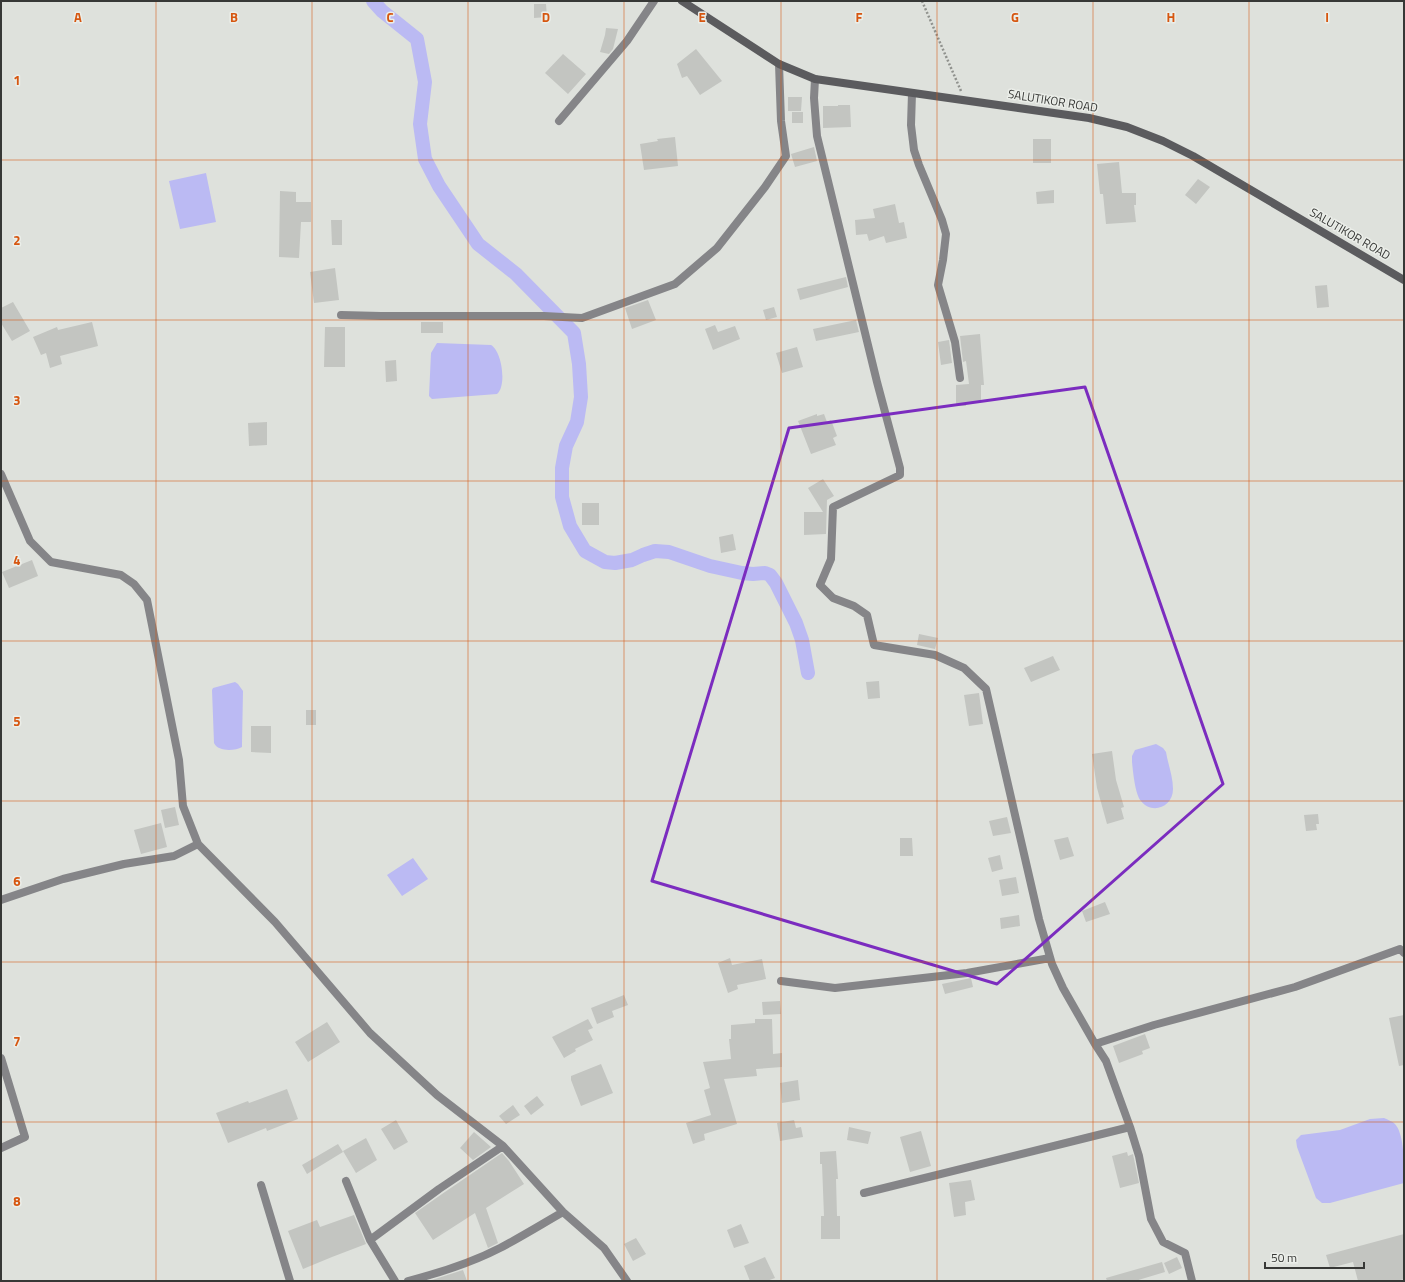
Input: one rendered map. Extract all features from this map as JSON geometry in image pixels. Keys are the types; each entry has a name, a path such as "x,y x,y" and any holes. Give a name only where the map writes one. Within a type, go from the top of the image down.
{"main road":[{"name":"SALUTIKOR ROAD","path":"682,1 779,64 815,79 1089,118 1127,127 1162,141 1193,156 1404,280"}],"street":[{"path":"559,121 627,41 654,1"},
{"path":"341,315 544,316 582,318 675,284 717,248 765,187 786,156 782,121 779,64"},
{"path":"815,79 814,98 817,136 900,468 900,474 833,507 831,559 820,585 833,598 854,606 867,615 874,645 935,655 964,668 986,689 1050,958 1063,988 1094,1044 1106,1062 1139,1156 1151,1219 1163,1242 1185,1253 1192,1281"},
{"path":"912,93 911,125 914,150 942,220 946,234 938,285 955,342 960,378"},
{"path":"1,474 30,542 50,562 121,574 134,584 147,600 179,760 183,806 198,844 275,922 370,1033 437,1094 503,1146 563,1212 604,1248 627,1281"},
{"path":"1,900 63,879 124,864 174,856 198,844"},
{"path":"1094,1044 1154,1025 1295,988 1400,949 1404,953"},
{"path":"781,981 835,988 967,973 1050,958"},
{"path":"1,1058 25,1137 1,1148"},
{"path":"864,1193 1130,1127"},
{"path":"370,1240 439,1189 503,1146"},
{"path":"346,1181 370,1240 395,1281"},
{"path":"261,1185 290,1281"},
{"path":"408,1281 475,1259 500,1248 563,1212"}],"path":[{"path":"922,1 965,100"}],"highlighted area":[{"path":"1085,387 1223,784 997,984 652,881 789,428"}],"water":[{"path":"206,173 216,222 180,229 169,181"},
{"path":"437,343 491,345 495,348 502,369 502,384 497,394 432,399 429,396 431,353"},
{"path":"235,682 243,691 242,747 227,750 219,748 214,743 212,690 213,688"},
{"path":"1156,744 1163,748 1166,752 1173,789 1170,800 1166,804 1161,807 1151,808 1141,801 1137,793 1132,756 1135,750"},
{"path":"413,858 428,879 402,896 387,875"},
{"path":"1384,1118 1395,1124 1401,1136 1404,1183 1330,1203 1322,1203 1316,1198 1297,1147 1296,1140 1301,1135 1340,1130 1370,1119"}],"building":[{"path":"534,4 546,4 547,17 534,18"},
{"path":"606,28 618,29 613,49 609,54 600,52"},
{"path":"696,49 722,81 700,95 687,76 682,78 677,64"},
{"path":"563,54 586,74 568,94 545,73"},
{"path":"788,97 802,97 801,111 788,111"},
{"path":"850,105 851,127 823,128 823,106"},
{"path":"792,112 803,112 803,123 792,123"},
{"path":"675,137 678,166 644,170 640,144 658,141 657,139"},
{"path":"1033,139 1051,139 1051,163 1033,163"},
{"path":"814,147 817,161 795,167 791,154"},
{"path":"1119,162 1122,193 1136,193 1136,205 1134,205 1136,222 1106,224 1103,194 1100,194 1097,164"},
{"path":"1198,179 1210,187 1196,204 1185,195"},
{"path":"1054,190 1054,203 1037,204 1036,192"},
{"path":"280,191 296,192 296,202 311,202 311,222 301,222 299,258 279,257"},
{"path":"895,204 899,223 904,222 907,238 886,243 884,236 869,241 867,234 856,235 855,220 875,218 873,209"},
{"path":"331,220 342,220 342,245 332,245"},
{"path":"335,268 339,300 314,303 310,272"},
{"path":"846,277 848,287 800,300 797,289"},
{"path":"1327,285 1329,307 1317,308 1315,286"},
{"path":"648,300 656,320 632,329 625,308"},
{"path":"13,302 30,331 12,341 1,323 1,308"},
{"path":"774,307 777,317 766,320 763,310"},
{"path":"856,320 859,332 816,341 813,329"},
{"path":"92,322 98,346 60,356 62,364 50,368 46,353 41,355 33,337 57,327 58,330"},
{"path":"421,322 443,322 443,333 421,333"},
{"path":"715,325 718,332 735,326 740,339 713,350 705,329"},
{"path":"325,327 345,327 345,367 324,367"},
{"path":"980,334 984,385 981,385 981,402 966,402 966,406 956,406 956,385 969,384 966,361 963,362 960,336"},
{"path":"949,340 952,363 941,365 938,342"},
{"path":"797,347 803,367 782,373 776,353"},
{"path":"396,360 397,381 386,382 385,361"},
{"path":"817,414 817,416 824,414 827,422 831,420 837,436 833,438 836,445 811,454 798,421"},
{"path":"267,422 267,445 249,446 248,423"},
{"path":"823,479 834,496 827,500 826,534 804,535 804,512 823,512 808,488"},
{"path":"582,503 599,503 599,525 582,525"},
{"path":"733,534 736,550 721,553 719,537"},
{"path":"32,560 38,576 9,588 2,572"},
{"path":"919,634 938,638 935,649 917,645"},
{"path":"1053,656 1060,670 1031,682 1024,668"},
{"path":"879,681 880,698 868,699 866,682"},
{"path":"979,693 983,724 969,726 964,695"},
{"path":"306,710 316,710 316,725 306,725"},
{"path":"251,726 271,726 271,753 251,752"},
{"path":"1112,751 1116,780 1124,807 1121,808 1124,819 1107,824 1097,788 1092,754"},
{"path":"175,807 179,825 165,828 161,810"},
{"path":"1318,814 1319,824 1316,824 1317,830 1306,831 1304,815"},
{"path":"1007,817 1011,833 993,836 989,821"},
{"path":"161,823 167,847 141,854 134,830"},
{"path":"1068,837 1074,856 1060,860 1054,840"},
{"path":"900,838 912,838 913,856 900,856"},
{"path":"1000,855 1003,869 992,872 988,858"},
{"path":"1016,877 1019,893 1002,896 999,880"},
{"path":"1105,902 1110,914 1086,922 1082,911"},
{"path":"1019,915 1020,926 1001,929 1000,918"},
{"path":"730,958 732,965 762,959 766,979 737,985 738,989 728,993 718,963"},
{"path":"971,978 973,987 945,994 942,984"},
{"path":"624,995 628,1005 612,1011 614,1017 597,1024 591,1008"},
{"path":"780,1001 781,1014 763,1015 762,1002"},
{"path":"1404,1015 1404,1065 1399,1066 1389,1018"},
{"path":"588,1019 593,1028 588,1030 593,1040 575,1049 576,1051 564,1058 552,1037"},
{"path":"755,1019 772,1019 773,1054 782,1053 782,1067 756,1069 757,1076 724,1079 737,1124 704,1134 705,1140 693,1144 686,1123 711,1115 704,1090 710,1088 703,1062 731,1059 729,1039 731,1039 731,1025 755,1023"},
{"path":"327,1022 340,1042 308,1062 295,1042"},
{"path":"1145,1034 1150,1048 1142,1051 1143,1054 1119,1063 1113,1046"},
{"path":"601,1064 613,1093 581,1106 571,1080 571,1076"},
{"path":"798,1080 800,1100 782,1103 780,1083"},
{"path":"287,1089 298,1119 267,1131 266,1128 228,1143 216,1113"},
{"path":"537,1096 544,1105 531,1115 524,1106"},
{"path":"513,1105 520,1115 506,1124 499,1116"},
{"path":"396,1120 408,1142 394,1150 381,1129"},
{"path":"794,1120 796,1128 801,1127 803,1137 780,1141 777,1123"},
{"path":"849,1127 871,1132 868,1144 847,1140"},
{"path":"921,1131 931,1166 910,1172 900,1137"},
{"path":"474,1132 491,1147 473,1160 460,1148"},
{"path":"366,1138 377,1160 356,1173 343,1151"},
{"path":"338,1144 343,1152 307,1174 302,1165"},
{"path":"836,1151 838,1179 836,1179 837,1216 840,1216 840,1239 821,1239 821,1216 824,1216 822,1164 820,1164 820,1152"},
{"path":"1127,1152 1128,1156 1133,1154 1139,1183 1120,1188 1112,1156"},
{"path":"502,1153 524,1184 486,1208 498,1243 488,1248 475,1213 433,1240 415,1213"},
{"path":"971,1180 975,1200 965,1202 966,1215 954,1217 949,1183"},
{"path":"354,1215 366,1244 303,1269 288,1231 317,1220 320,1227"},
{"path":"741,1224 749,1243 734,1248 727,1230"},
{"path":"1404,1234 1404,1279 1397,1281 1358,1281 1353,1262 1330,1268 1326,1255"},
{"path":"636,1238 646,1254 633,1261 624,1244"},
{"path":"765,1257 775,1278 767,1281 750,1281 744,1266"},
{"path":"1177,1257 1182,1268 1169,1274 1164,1263"},
{"path":"1162,1262 1165,1272 1135,1281 1107,1281 1106,1278"},
{"path":"463,1270 467,1281 432,1280"}],"waterway":[{"path":"373,1 382,11 417,39 425,82 420,124 425,159 439,186 478,244 516,274 574,333 579,364 581,397 577,422 566,446 562,468 562,497 570,526 585,551 605,562 615,563 632,560 655,551 669,552 710,566 742,573 765,573 770,575 776,583 796,623 802,640 808,673"}]}
